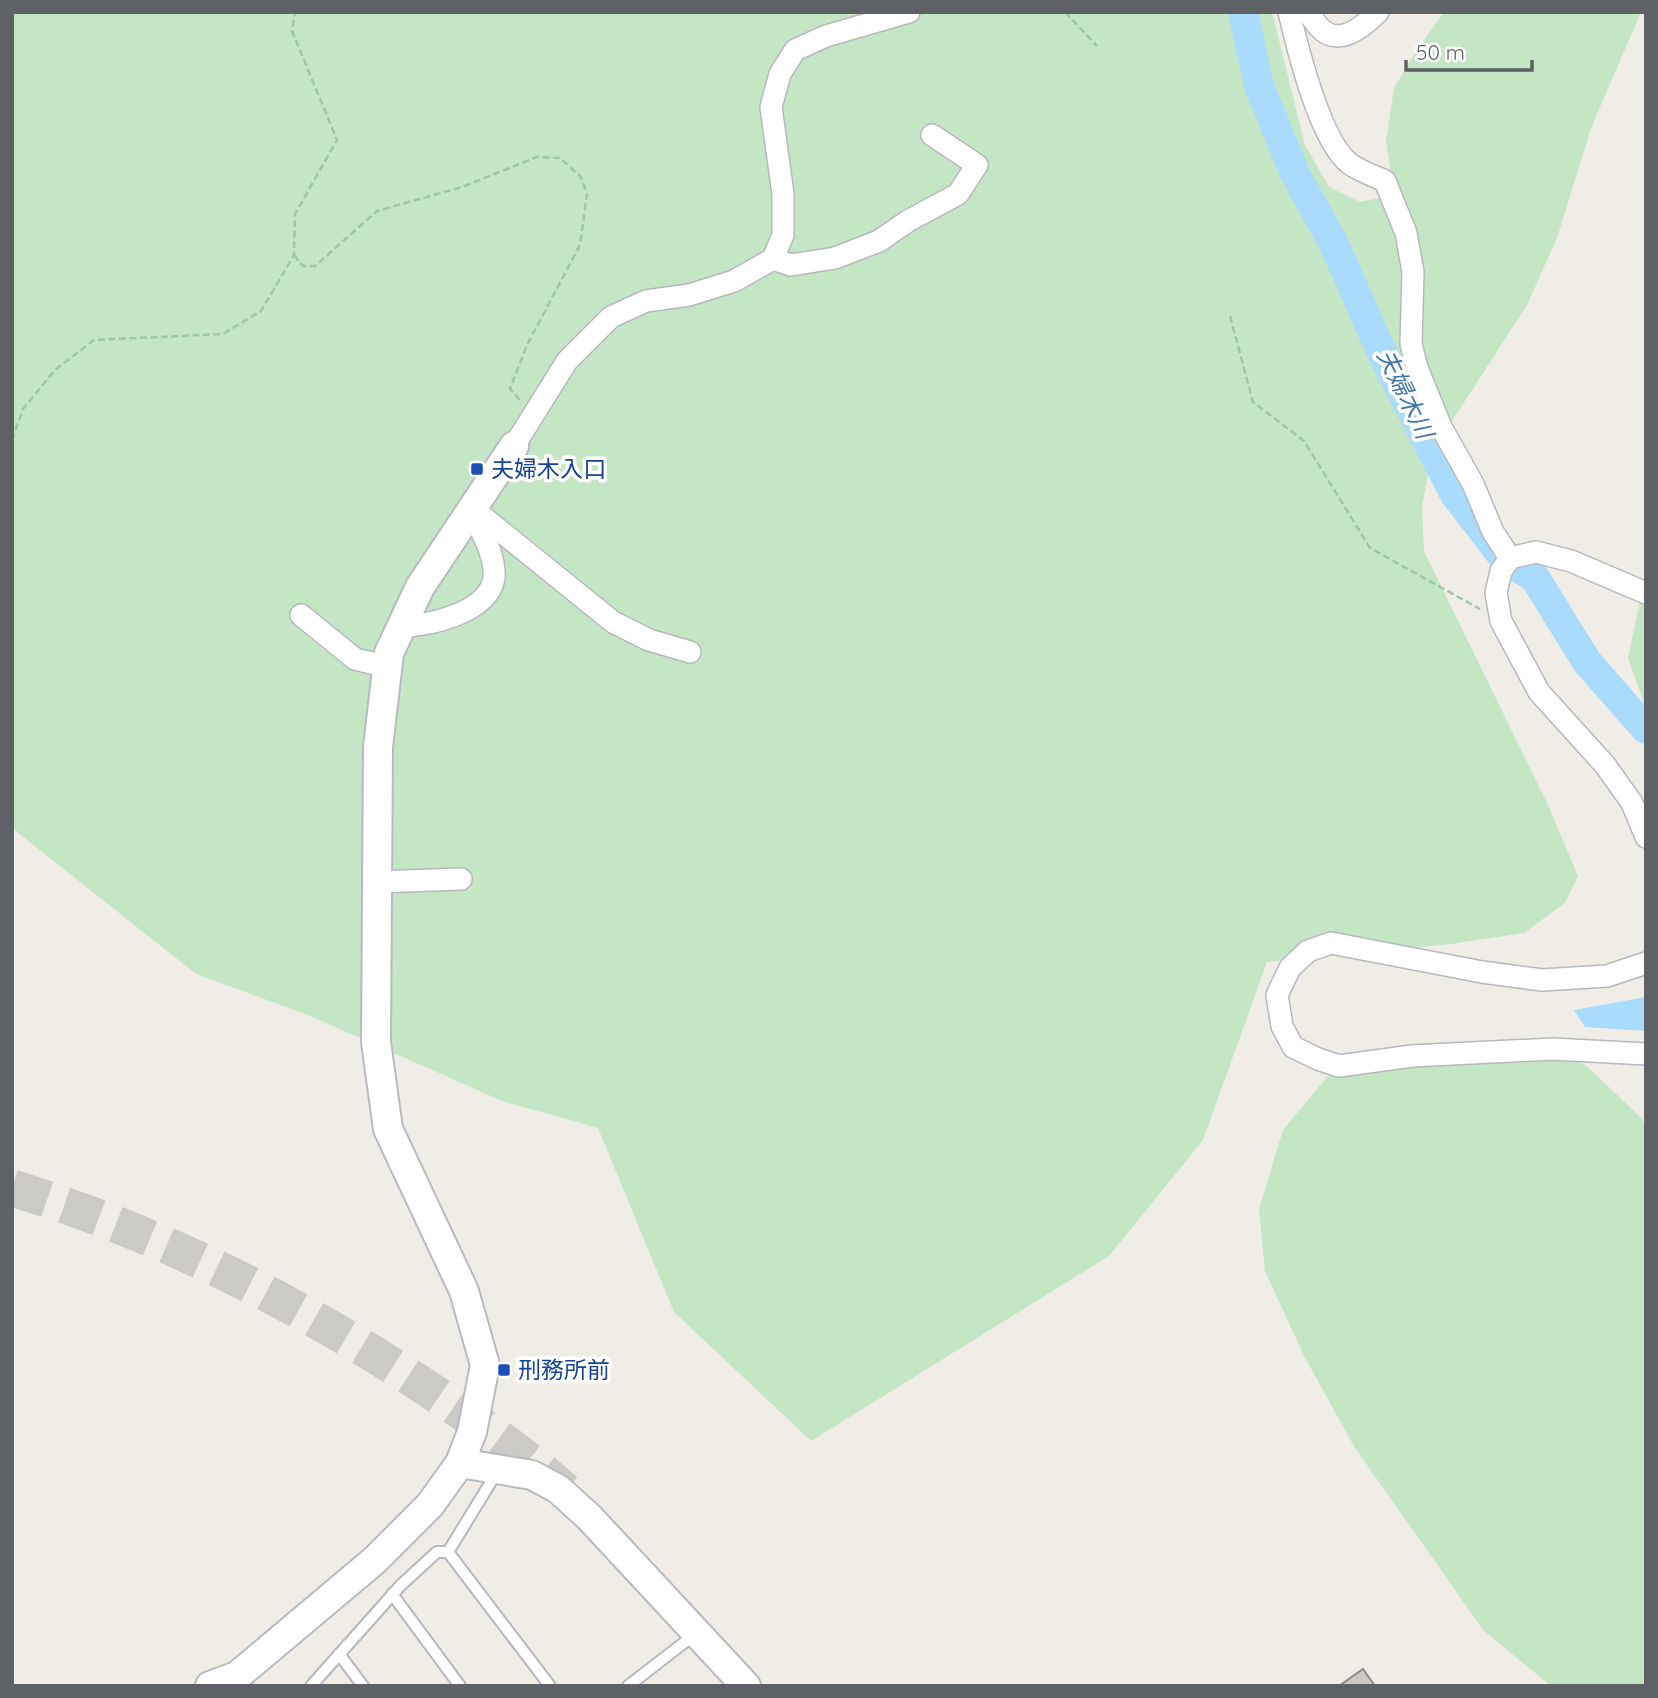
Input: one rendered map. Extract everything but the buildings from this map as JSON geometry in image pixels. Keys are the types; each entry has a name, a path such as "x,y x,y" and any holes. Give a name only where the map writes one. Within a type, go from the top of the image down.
{"street":[{"path":"210,1686 237,1681 376,1560 430,1505 460,1463 472,1432 485,1365 464,1291 388,1129 376,1042 378,747 389,653 420,587 514,446 567,360 611,317 646,301 689,295 734,281 773,259 783,235 783,194 771,107 780,74 795,50 826,36 909,12"},
{"path":"1289,12 1298,48 1330,140 1350,163 1385,181 1406,233 1413,272 1411,344 1418,368 1441,427 1473,484 1493,532 1510,558"},
{"path":"1309,12 1316,26 1329,36 1346,36 1367,24 1378,12"},
{"path":"773,259 791,265 835,258 879,241 908,221 958,194 977,165 932,135"},
{"path":"402,626 420,626 464,612 484,598 494,578 490,555 472,509"},
{"path":"472,509 613,622 649,640 690,652"},
{"path":"1646,593 1571,561 1536,552 1510,558 1501,571 1496,593 1501,621 1539,692 1605,765 1632,803 1646,837"},
{"path":"301,615 355,659 388,667"},
{"path":"377,881 461,879"},
{"path":"1646,963 1607,976 1542,980 1482,972 1331,943 1308,951 1290,968 1277,995 1282,1026 1293,1047 1339,1066 1412,1056 1553,1049 1646,1054"},
{"path":"460,1463 532,1475 558,1489 589,1517 746,1686"}],"lane":[{"path":"448,1552 498,1469"},
{"path":"311,1686 392,1594 437,1552 448,1552"},
{"path":"448,1552 550,1686"},
{"path":"392,1594 460,1686"},
{"path":"628,1686 696,1633"},
{"path":"339,1654 363,1686"}],"path":[{"path":"12,440 23,409 55,370 94,340 223,334 261,311 295,255 295,214 337,139 292,31 295,12"},
{"path":"1065,12 1097,47"},
{"path":"295,255 303,266 315,265 377,211 462,187 537,157 560,158 582,177 587,194 580,245 527,345 510,389 533,414"},
{"path":"1230,316 1253,402 1304,442 1370,548 1501,621"}],"green space":[{"path":"12,12 1272,12 1305,145 1329,187 1360,202 1384,197 1392,181 1386,141 1394,88 1444,12 1641,12 1591,128 1557,238 1527,305 1432,452 1422,507 1424,551 1548,805 1578,876 1565,903 1524,933 1451,944 1267,962 1203,1140 1109,1256 811,1441 674,1312 598,1128 502,1101 308,1015 196,974 12,828"},
{"path":"1646,596 1646,709 1628,658 1640,601"},
{"path":"1557,1052 1588,1067 1646,1126 1646,1686 1551,1686 1484,1631 1355,1448 1304,1356 1265,1271 1259,1209 1283,1130 1327,1077 1373,1054"}],"water":[{"path":"1646,997 1646,1031 1585,1027 1574,1010"}],"waterway":[{"name":"夫婦木川","path":"1243,12 1259,86 1295,174 1334,244 1381,351 1454,493 1504,558 1535,578 1587,662 1646,729"}],"tunnel":[{"path":"12,1188 126,1228 182,1252 291,1306 344,1336 446,1401 507,1444 565,1491"}],"place":[{"name":"夫婦木入口","path":"477,469"},
{"name":"刑務所前","path":"504,1370"}]}
